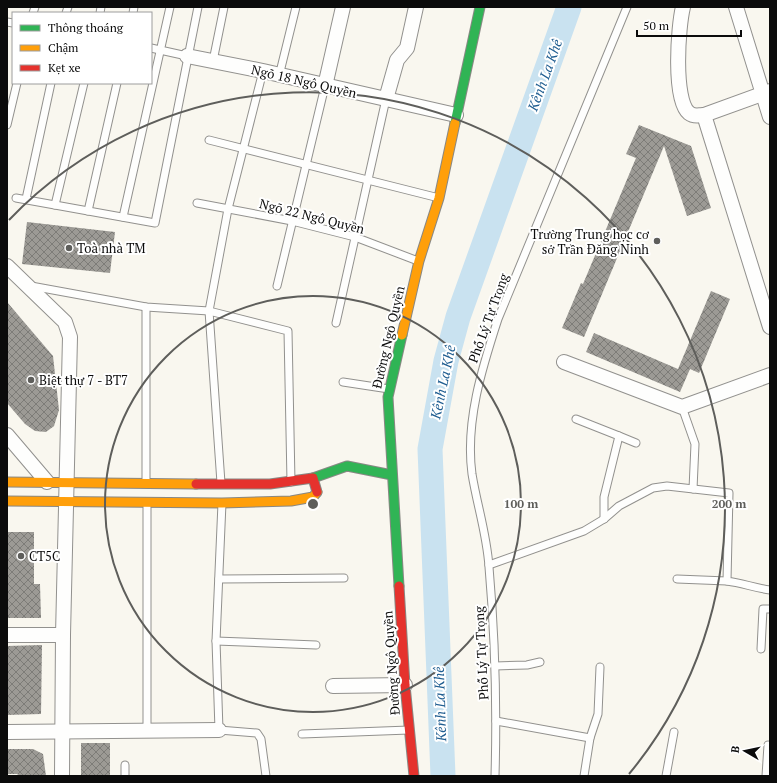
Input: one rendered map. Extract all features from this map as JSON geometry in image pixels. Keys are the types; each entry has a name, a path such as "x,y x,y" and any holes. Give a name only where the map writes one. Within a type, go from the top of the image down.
{"street":[{"path":"325,86 343,7"},
{"path":"386,99 397,60 407,48 416,7"},
{"name":"Đường Ngô Quyền","path":"414,776 409,730 388,397 419,261 439,198 480,7"},
{"path":"683,7 677,62 683,105 691,114 704,114 766,93"},
{"path":"736,7 766,93 770,117"},
{"name":"Ngõ 18 Ngô Quyền","path":"187,56 263,71 279,76 456,115"},
{"path":"704,114 770,327"},
{"path":"7,266 29,285 65,322 70,337 62,635 62,776"},
{"path":"564,362 682,407 770,375"},
{"path":"7,435 65,501"},
{"path":"7,482 65,481 146,493 221,494 291,492 313,478 347,466 392,475"},
{"path":"7,501 65,501 146,493 221,494 291,492 313,497 317,493 313,478"},
{"path":"7,635 62,635"},
{"path":"333,686 406,685"},
{"path":"7,732 219,730"}],"lane":[{"path":"123,217 170,7"},
{"path":"16,198 155,223 187,56 198,7"},
{"path":"212,61 224,7"},
{"path":"279,76 296,7"},
{"name":"Phố Lý Tự Trọng","path":"495,776 496,721 489,565 472,473 472,428 483,367 498,319 628,7"},
{"name":"Ngõ 18 Ngô Quyền","path":"152,48 187,56"},
{"path":"263,71 228,209 209,311 221,494 216,641 219,730 257,733 261,739 266,776"},
{"path":"7,125 17,84"},
{"path":"26,199 51,84"},
{"path":"56,205 84,84"},
{"path":"88,211 117,84"},
{"path":"276,286 325,86"},
{"path":"336,323 386,99"},
{"path":"209,140 439,198"},
{"name":"Ngõ 22 Ngô Quyền","path":"197,203 292,221 355,237 419,261"},
{"path":"29,285 146,307 209,311 288,331 291,492"},
{"path":"146,307 146,731"},
{"path":"343,382 389,389"},
{"path":"682,407 696,444 693,489"},
{"path":"576,419 636,443"},
{"path":"604,519 604,497 619,436"},
{"path":"489,565 584,531 604,519 619,506 653,488 667,486 729,493 727,582"},
{"path":"219,579 344,578"},
{"path":"677,579 743,583 759,589 770,590"},
{"path":"761,648 763,609 770,609"},
{"path":"216,641 316,645"},
{"path":"494,666 527,666 540,662"},
{"path":"584,776 590,738 598,714 600,667"},
{"path":"496,721 590,738"},
{"path":"302,734 409,730"},
{"path":"666,776 674,732"},
{"path":"766,776 768,745"},
{"path":"125,765 125,776"}],"building":[{"path":"639,125 691,146 711,208 687,216 664,146 584,337 562,328 581,283 583,284 636,158 626,154"},
{"name":"Toà nhà TM","path":"27,222 115,232 110,273 22,264"},
{"path":"711,291 730,299 699,373 690,369 680,392 586,352 594,333 678,369"},
{"name":"Biệt thự 7 - BT7","path":"7,302 53,356 59,410 54,426 46,432 35,431 25,424 7,403"},
{"path":"7,532 34,532 34,584 40,584 41,618 7,618"},
{"path":"42,645 41,714 7,715 7,646"},
{"path":"81,743 110,743 110,776 81,776"},
{"path":"7,749 33,749 43,754 46,776 20,776 17,774 7,774"}],"waterway":[{"name":"Kênh La Khê","path":"443,776 430,449 446,361 458,317 569,7"}],"traffic: fast":[{"path":"455,123 480,7"},
{"path":"399,586 388,397 402,335"},
{"path":"313,478 347,466 392,475"}],"traffic: slow":[{"path":"402,335 419,261 439,198 455,123"},
{"path":"7,482 196,484"},
{"path":"7,501 222,503 291,501 313,497 317,492"}],"traffic: jam":[{"path":"196,484 270,484 313,478 317,492"},
{"path":"399,586 405,685 414,776"}],"place":[{"name":"Trường Trung học cơ sở Trần Đăng Ninh","path":"657,241"},
{"name":"Toà nhà TM","path":"69,248"},
{"name":"Biệt thự 7 - BT7","path":"31,380"},
{"name":"CT5C","path":"21,556"}]}
